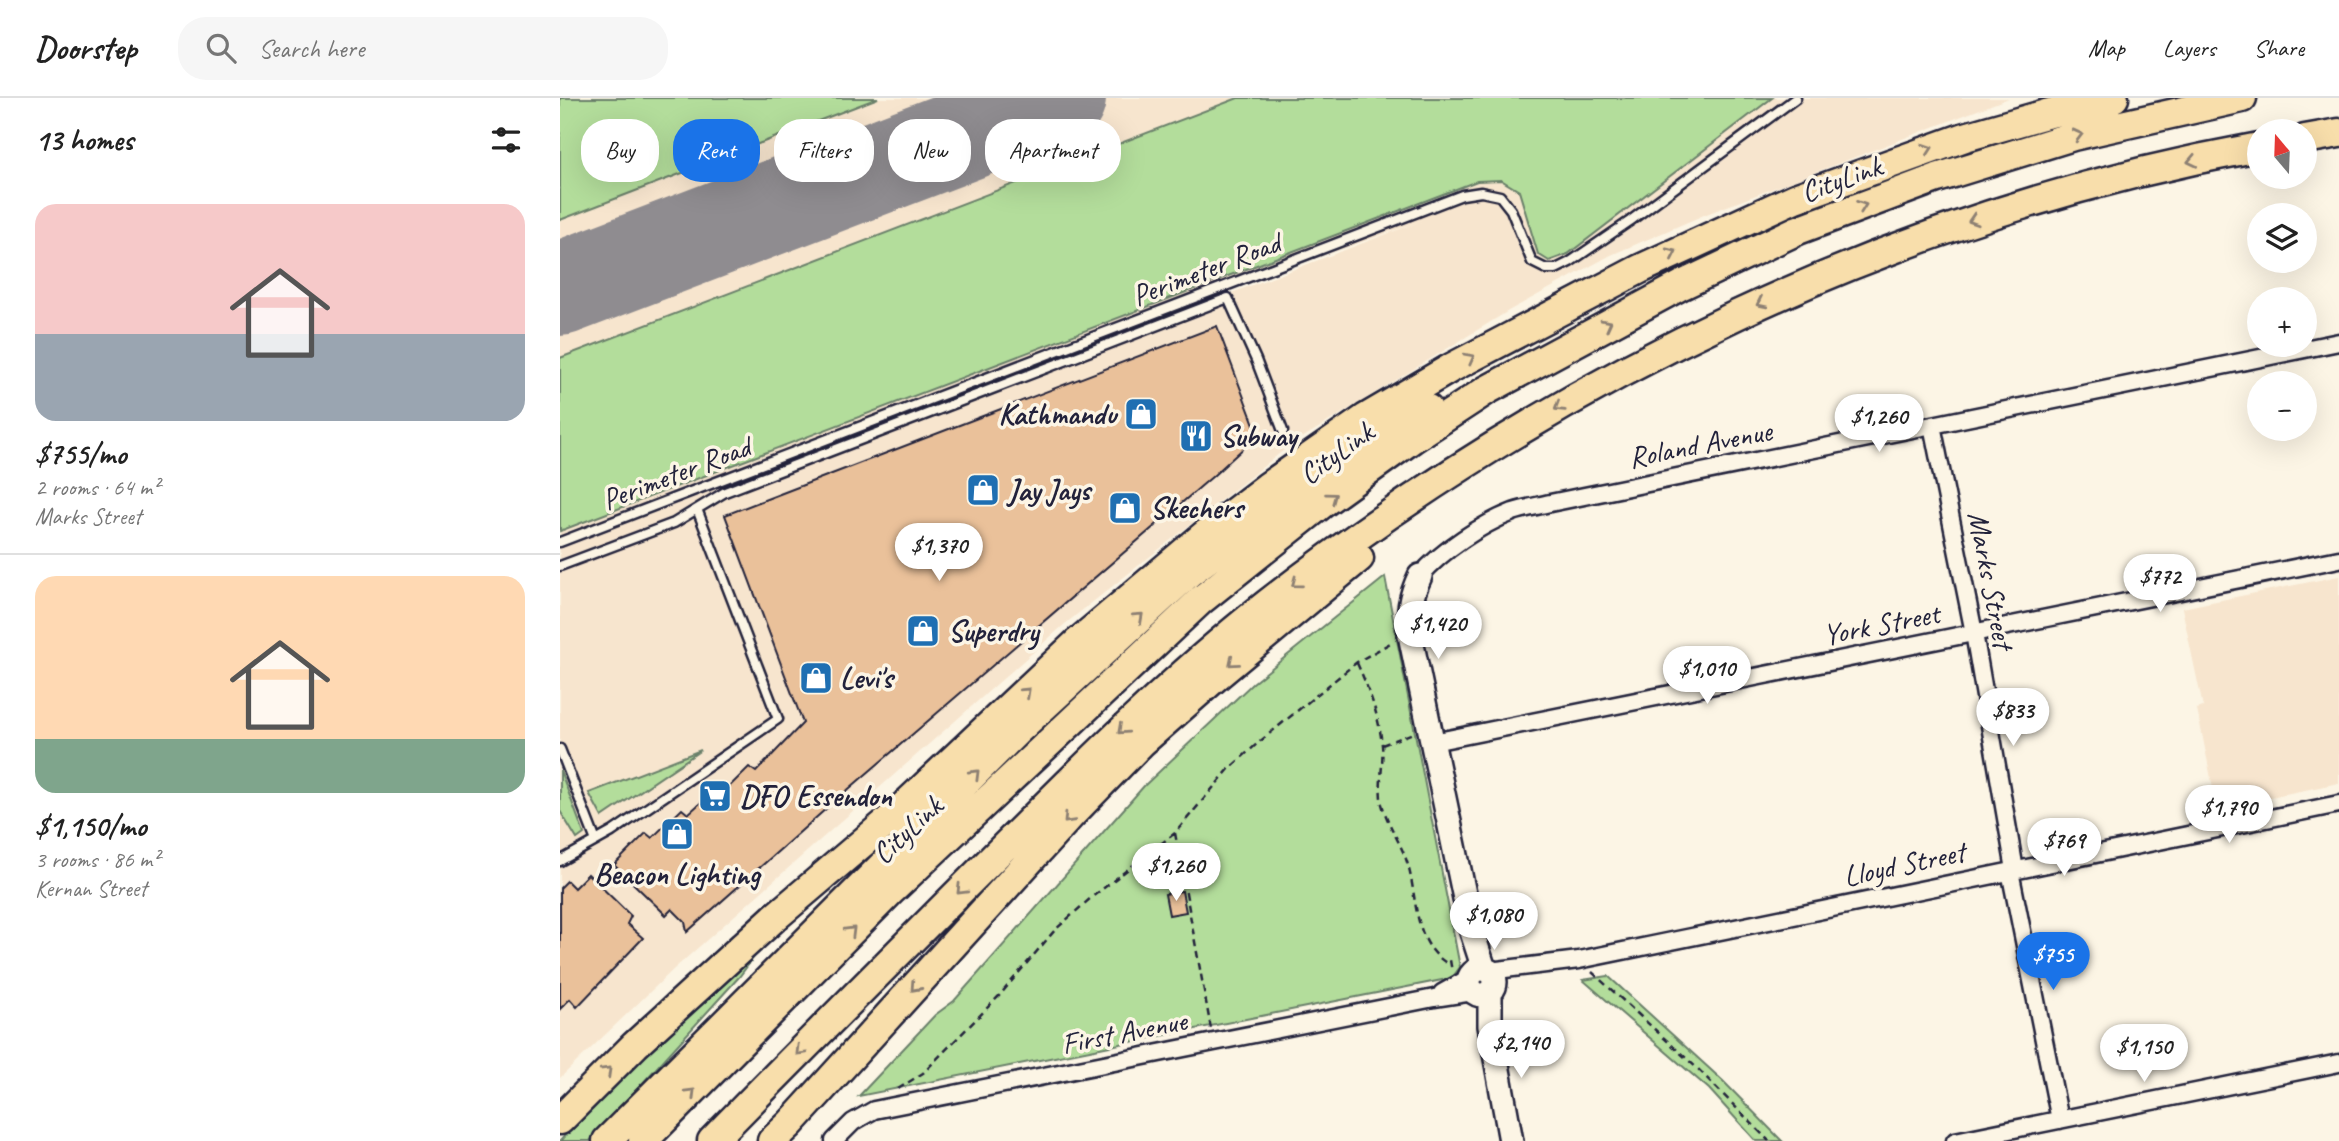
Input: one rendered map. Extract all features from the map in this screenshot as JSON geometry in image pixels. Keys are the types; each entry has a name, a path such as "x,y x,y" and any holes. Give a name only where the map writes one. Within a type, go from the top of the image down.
{"highway":[{"path":"560,1120 596,1082 698,986 887,822 1078,642 1207,533 1321,448 1399,398 1640,269 1795,198 1965,137 2114,98"},
{"name":"CityLink","path":"643,1141 892,890 1201,600 1322,503 1487,390 1682,285 1798,230 1925,183 2073,136 2242,98"},
{"path":"2317,137 2339,133"},
{"path":"712,1141 1111,740 1265,606 1413,499 1493,447 1580,394 1682,341 1787,291 1866,258 2029,202 2126,176 2247,150"},
{"path":"607,1141 1015,733 1190,572 1243,531 1375,439 1465,390 1579,339"},
{"path":"780,1135 1071,815 1142,742 1218,675 1493,447"},
{"path":"684,1065 743,985 842,877 887,822"}],"street":[{"name":"Roland Avenue","path":"1420,576 1433,561 1447,551 1513,512 2339,342"},
{"name":"Marks Street","path":"1932,425 1974,634 2012,870 2060,1120"},
{"name":"York Street","path":"1431,734 1974,634 2339,559"},
{"path":"1420,576 1409,604 1410,635 1472,932 1478,982 1490,1026 1511,1141"},
{"name":"Lloyd Street","path":"1478,982 1521,969 1579,960 2339,804"},
{"name":"First Avenue","path":"834,1141 863,1115 884,1108 1434,998 1478,982"},
{"path":"1955,1141 2038,1133 2060,1120 2339,1063"}],"lane":[{"name":"Perimeter Road","path":"560,542 1462,195 1481,192 1500,196 1511,210 1532,262 1546,269 1556,269 1630,221 1796,98"},
{"path":"560,566 674,523 725,492 1228,298 1256,360 1283,431"},
{"path":"560,860 596,841 691,780 778,719 697,509"},
{"path":"560,749 596,841"}],"path":[{"path":"884,1108 883,1100 923,1073 999,996 1055,930 1092,897 1175,833 1230,768 1356,662 1388,643 1410,635"},
{"path":"1356,662 1374,701 1382,745 1382,804 1410,873 1415,909 1423,931 1434,954 1445,961 1450,960 1478,982"},
{"path":"1382,745 1431,734"},
{"path":"1175,833 1214,1043"},
{"path":"1579,960 1698,1069 1769,1141"}],"shaded area":[{"path":"560,98 2009,98 1704,215 1611,255 1510,310 1289,446 1065,624 675,968 560,1078 560,548 1421,221 1226,290 560,545"},
{"path":"2339,576 2339,783 2217,808 2197,709 2203,707 2182,608"}],"green space":[{"path":"560,98 878,98 823,119 774,119 774,138 760,143 760,119 673,119 673,177 560,220"},
{"path":"1238,98 1772,98 1568,254 1549,261 1538,254 1519,191 1501,180 1477,181 560,531 560,358 1019,182 1121,182 1121,143"},
{"path":"1385,577 1460,967 1452,978 859,1096 935,1015 954,1001 1144,786 1253,683"},
{"path":"701,750 602,817 589,793"},
{"path":"560,770 584,834 577,839 560,811"},
{"path":"748,952 754,957 739,977 590,1141 560,1141 615,1080 618,1082"},
{"path":"1608,976 1723,1081 1782,1141 1756,1141 1709,1089 1583,980"}],"building":[{"path":"1217,326 1258,435 1213,476 836,800 687,932 685,922 672,909 666,915 614,865 646,833 652,838 682,809 688,814 716,789 722,794 749,767 756,772 803,723 725,515"},
{"path":"588,874 631,916 627,924 643,938 577,1007 570,999 560,1009 560,888 567,881 574,888"},
{"path":"1182,891 1186,912 1169,915 1165,894"}],"runway":[{"path":"560,289 1059,98"}],"place":[{"name":"Kathmandu","path":"1141,414"},
{"name":"Subway","path":"1196,436"},
{"name":"Jay Jays","path":"983,490"},
{"name":"Skechers","path":"1125,508"},
{"name":"Superdry","path":"923,631"},
{"name":"Levi's","path":"816,678"},
{"name":"DFO Essendon","path":"715,796"},
{"name":"Beacon Lighting","path":"677,834"}]}
